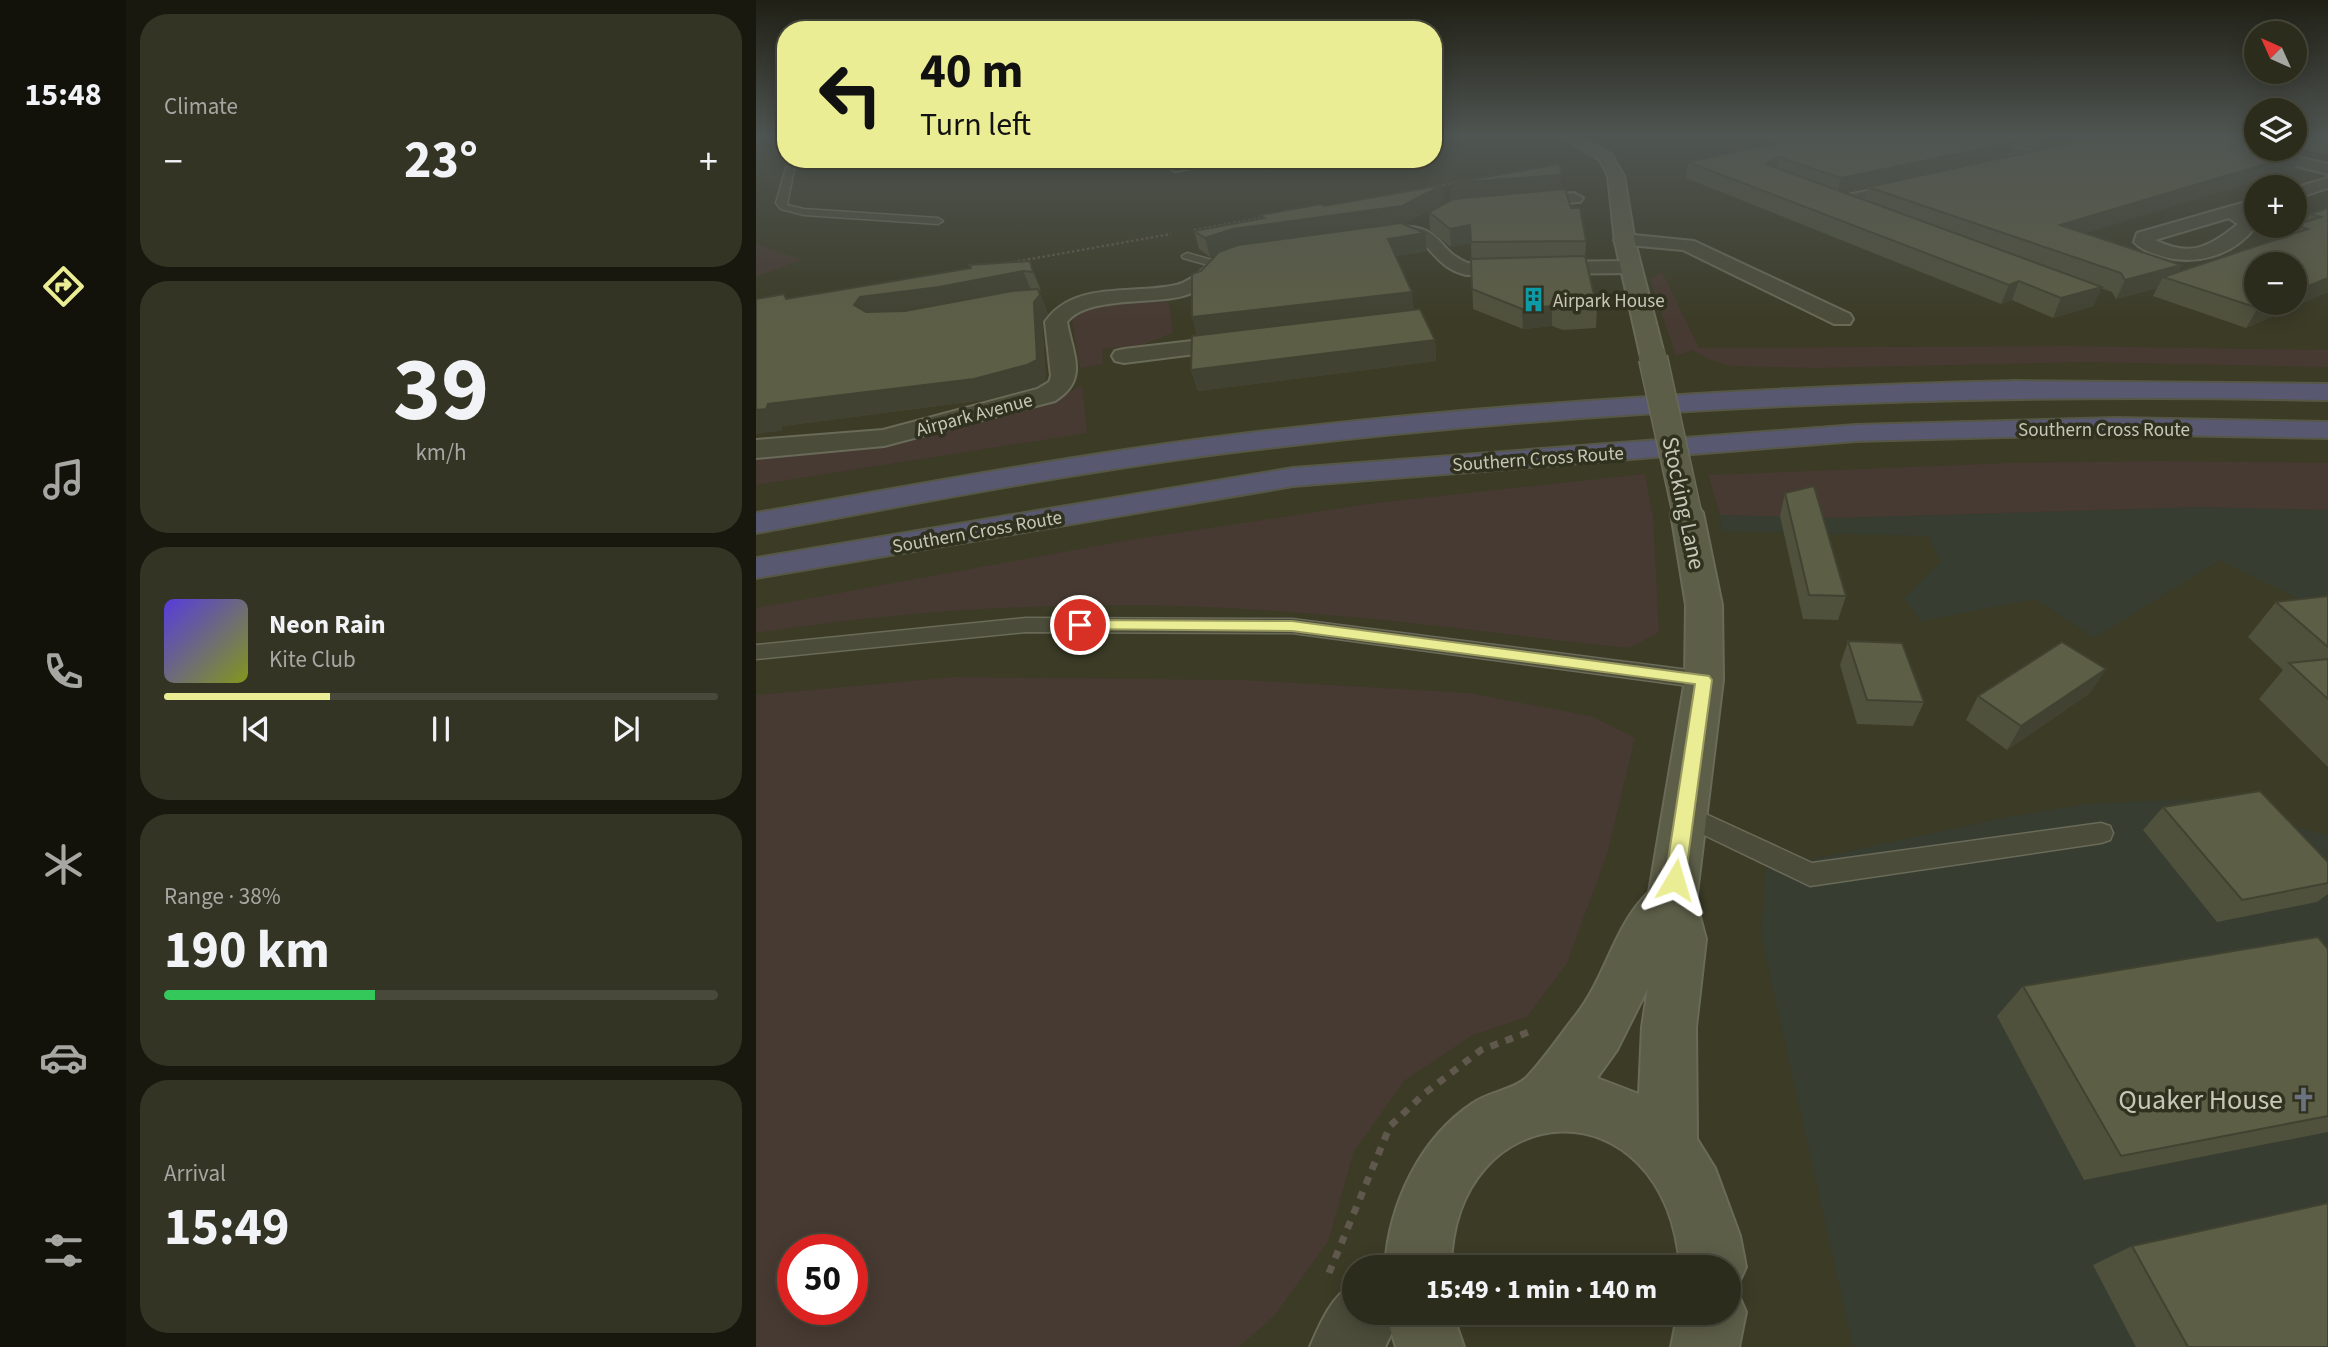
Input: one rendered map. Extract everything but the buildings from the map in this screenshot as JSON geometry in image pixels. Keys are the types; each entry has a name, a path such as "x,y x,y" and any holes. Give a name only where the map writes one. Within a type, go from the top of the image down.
{"highway":[{"name":"Southern Cross Route","path":"756,523 1084,464 1485,415 1969,390 2230,389 2328,392"},
{"name":"Southern Cross Route","path":"756,568 1293,477 1856,433 2116,426 2328,430"}],"main road":[{"name":"Stocking Lane","path":"1619,198 1624,240 1687,513 1704,605 1704,680 1672,902 1681,939 1669,1027 1667,1150"},
{"path":"1542,1102 1598,1031 1624,983 1649,925 1672,902"},
{"path":"1415,1255 1434,1191 1463,1147 1500,1117 1542,1102 1587,1103 1629,1119 1667,1150 1695,1191 1711,1241 1712,1255"},
{"path":"1422,1325 1430,1347"},
{"path":"1705,1347 1709,1325"}],"street":[{"path":"1492,205 1549,198"},
{"path":"1844,198 1832,200 1876,216"},
{"path":"2231,211 2244,207"},
{"path":"1409,232 1429,218"},
{"path":"1354,238 1390,232 1426,236 1447,262 1466,269 1631,267"},
{"path":"1624,240 1687,245 1842,319"},
{"path":"1041,299 1075,305 1174,291 1197,284 1215,264 1250,254"},
{"path":"1174,291 1191,349"},
{"name":"Airpark Avenue","path":"756,449 884,438 1046,395 1061,386 1064,376 1056,322 1075,305"},
{"path":"1124,356 1272,339"},
{"path":"1344,1347 1346,1325"}],"lane":[{"path":"781,198 780,203 784,207 804,212 938,221"},
{"path":"1187,256 1215,264"},
{"path":"756,652 1027,625 1292,626 1704,680"},
{"path":"1684,814 1810,875 2101,833"}],"path":[{"path":"1358,1255 1390,1126 1424,1093 1481,1050 1540,1027"}],"shaded area":[{"path":"756,244 803,260 756,276"},
{"path":"1662,272 1699,348 2065,346 2328,350 2328,367 2086,362 1815,368 1731,366 1708,359 1692,350 1676,356 1650,279"},
{"path":"1163,298 1169,304 1173,333 1142,345 1102,349 1103,364 1080,368 1072,320 1103,304"},
{"path":"1082,385 1087,433 756,485 756,452 869,446 1026,409 1062,397"},
{"path":"2010,463 2328,463 2328,510 2199,507 1835,518 1720,515 1708,475"},
{"path":"1645,474 1653,517 1659,632 1630,648 1345,616 1167,606 1098,605 960,610 824,623 756,633 756,608 1124,541 1375,503"},
{"path":"2199,507 2328,510 2328,613 2220,560 2094,638 2035,599 1921,621 1904,599 1940,562 1928,536 1721,531 1720,515 1835,518"},
{"path":"956,677 1244,680 1468,693 1591,716 1635,738 1607,854 1567,963 1527,1017 1473,1035 1404,1081 1354,1151 1328,1242 1274,1316 1239,1347 756,1347 756,695"},
{"path":"2183,799 2328,835 2328,1347 1853,1347 1761,935 1766,869 2008,817 2087,804"}],"place":[{"name":"Airpark House","path":"1533,300"},
{"name":"Quaker House","path":"2303,1099"}],"route":[{"path":"1080,625 1292,626 1704,680 1675,880"}]}
